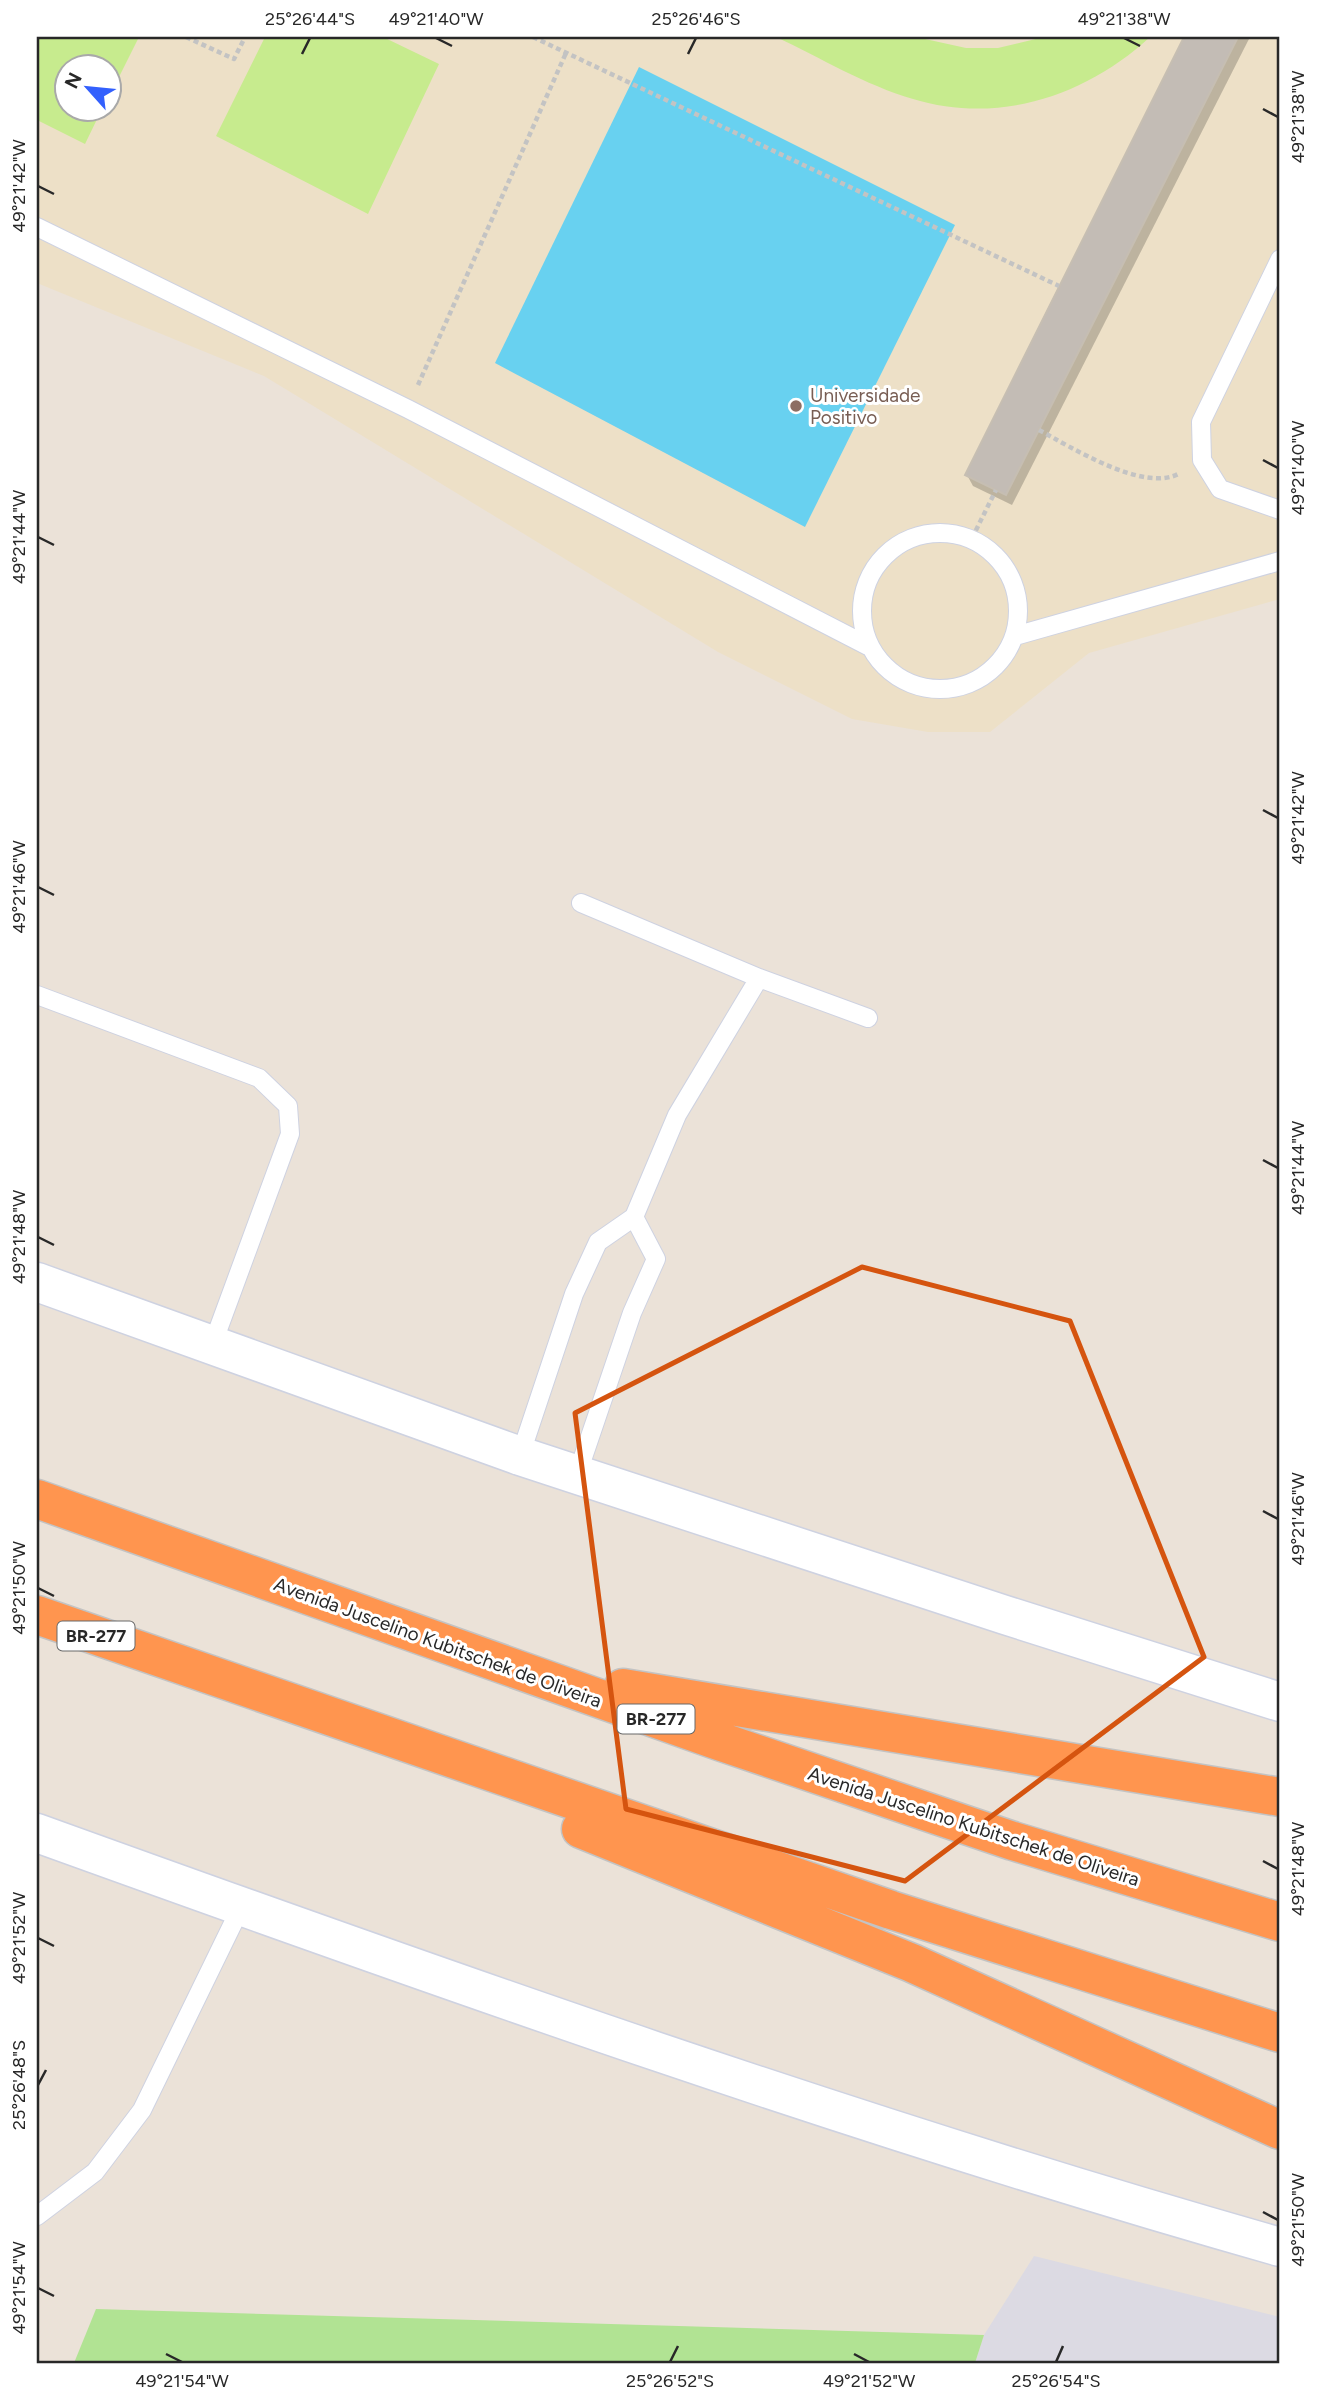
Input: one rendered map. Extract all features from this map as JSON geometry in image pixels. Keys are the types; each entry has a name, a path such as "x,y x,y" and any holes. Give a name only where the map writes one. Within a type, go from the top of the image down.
{"highway":[{"name":"Avenida Juscelino Kubitschek de Oliveira","path":"37,1499 519,1671 1013,1841 1280,1923"},
{"name":"BR-277","path":"37,1615 891,1910 1280,2033"},
{"path":"155,1656 912,1963 1280,2130"},
{"path":"519,1671 1280,1797"}],"main road":[{"path":"37,1283 520,1456 1280,1702"},
{"path":"37,1833 241,1907 806,2101 1280,2247"}],"lane":[{"path":"38,226 408,408 868,646 887,670 914,686 945,690 975,682 1000,663 1015,636 1018,596 1002,560 972,538 931,531 896,545 870,572 860,609 868,646"},
{"path":"1280,259 1201,422 1202,460 1220,489 1280,510"},
{"path":"1015,636 1280,561"},
{"path":"580,903 760,978 868,1018"},
{"path":"520,1456 574,1294 598,1241 634,1216 677,1115 760,978"},
{"path":"37,995 259,1078 288,1106 290,1134 212,1346"},
{"path":"578,1475 632,1313 656,1259 634,1216"},
{"path":"37,2216 95,2172 142,2110 241,1907"}],"path":[{"path":"186,37 234,59 245,37"},
{"path":"533,37 1059,286"},
{"path":"408,408 566,53"},
{"path":"1039,430 1116,471 1171,479 1202,460"},
{"path":"972,538 996,490"}],"highlighted area":[{"path":"862,1267 1070,1321 1204,1657 905,1881 626,1809 575,1413"}],"shaded area":[{"name":"Universidade Positivo","path":"37,37 1280,37 1280,599 1089,653 990,732 928,732 852,719 718,652 264,376 37,283"},
{"path":"1034,2256 1280,2317 1280,2363 975,2363 984,2335"}],"green space":[{"path":"37,37 139,37 122,71 122,52 52,52 52,122 96,122 85,144 37,120"},
{"path":"265,37 383,37 439,64 368,214 216,136"},
{"path":"776,37 916,37 966,48 998,48 1044,37 1150,37 1125,58 1070,89 1040,100 977,109 945,106 895,93 860,79"},
{"path":"96,2309 984,2335 975,2363 74,2363"}],"water":[{"path":"639,67 955,225 805,527 495,363"}],"building":[{"path":"1184,37 1238,37 1006,495 965,475"}],"place":[{"name":"Universidade Positivo","path":"796,406"}]}
